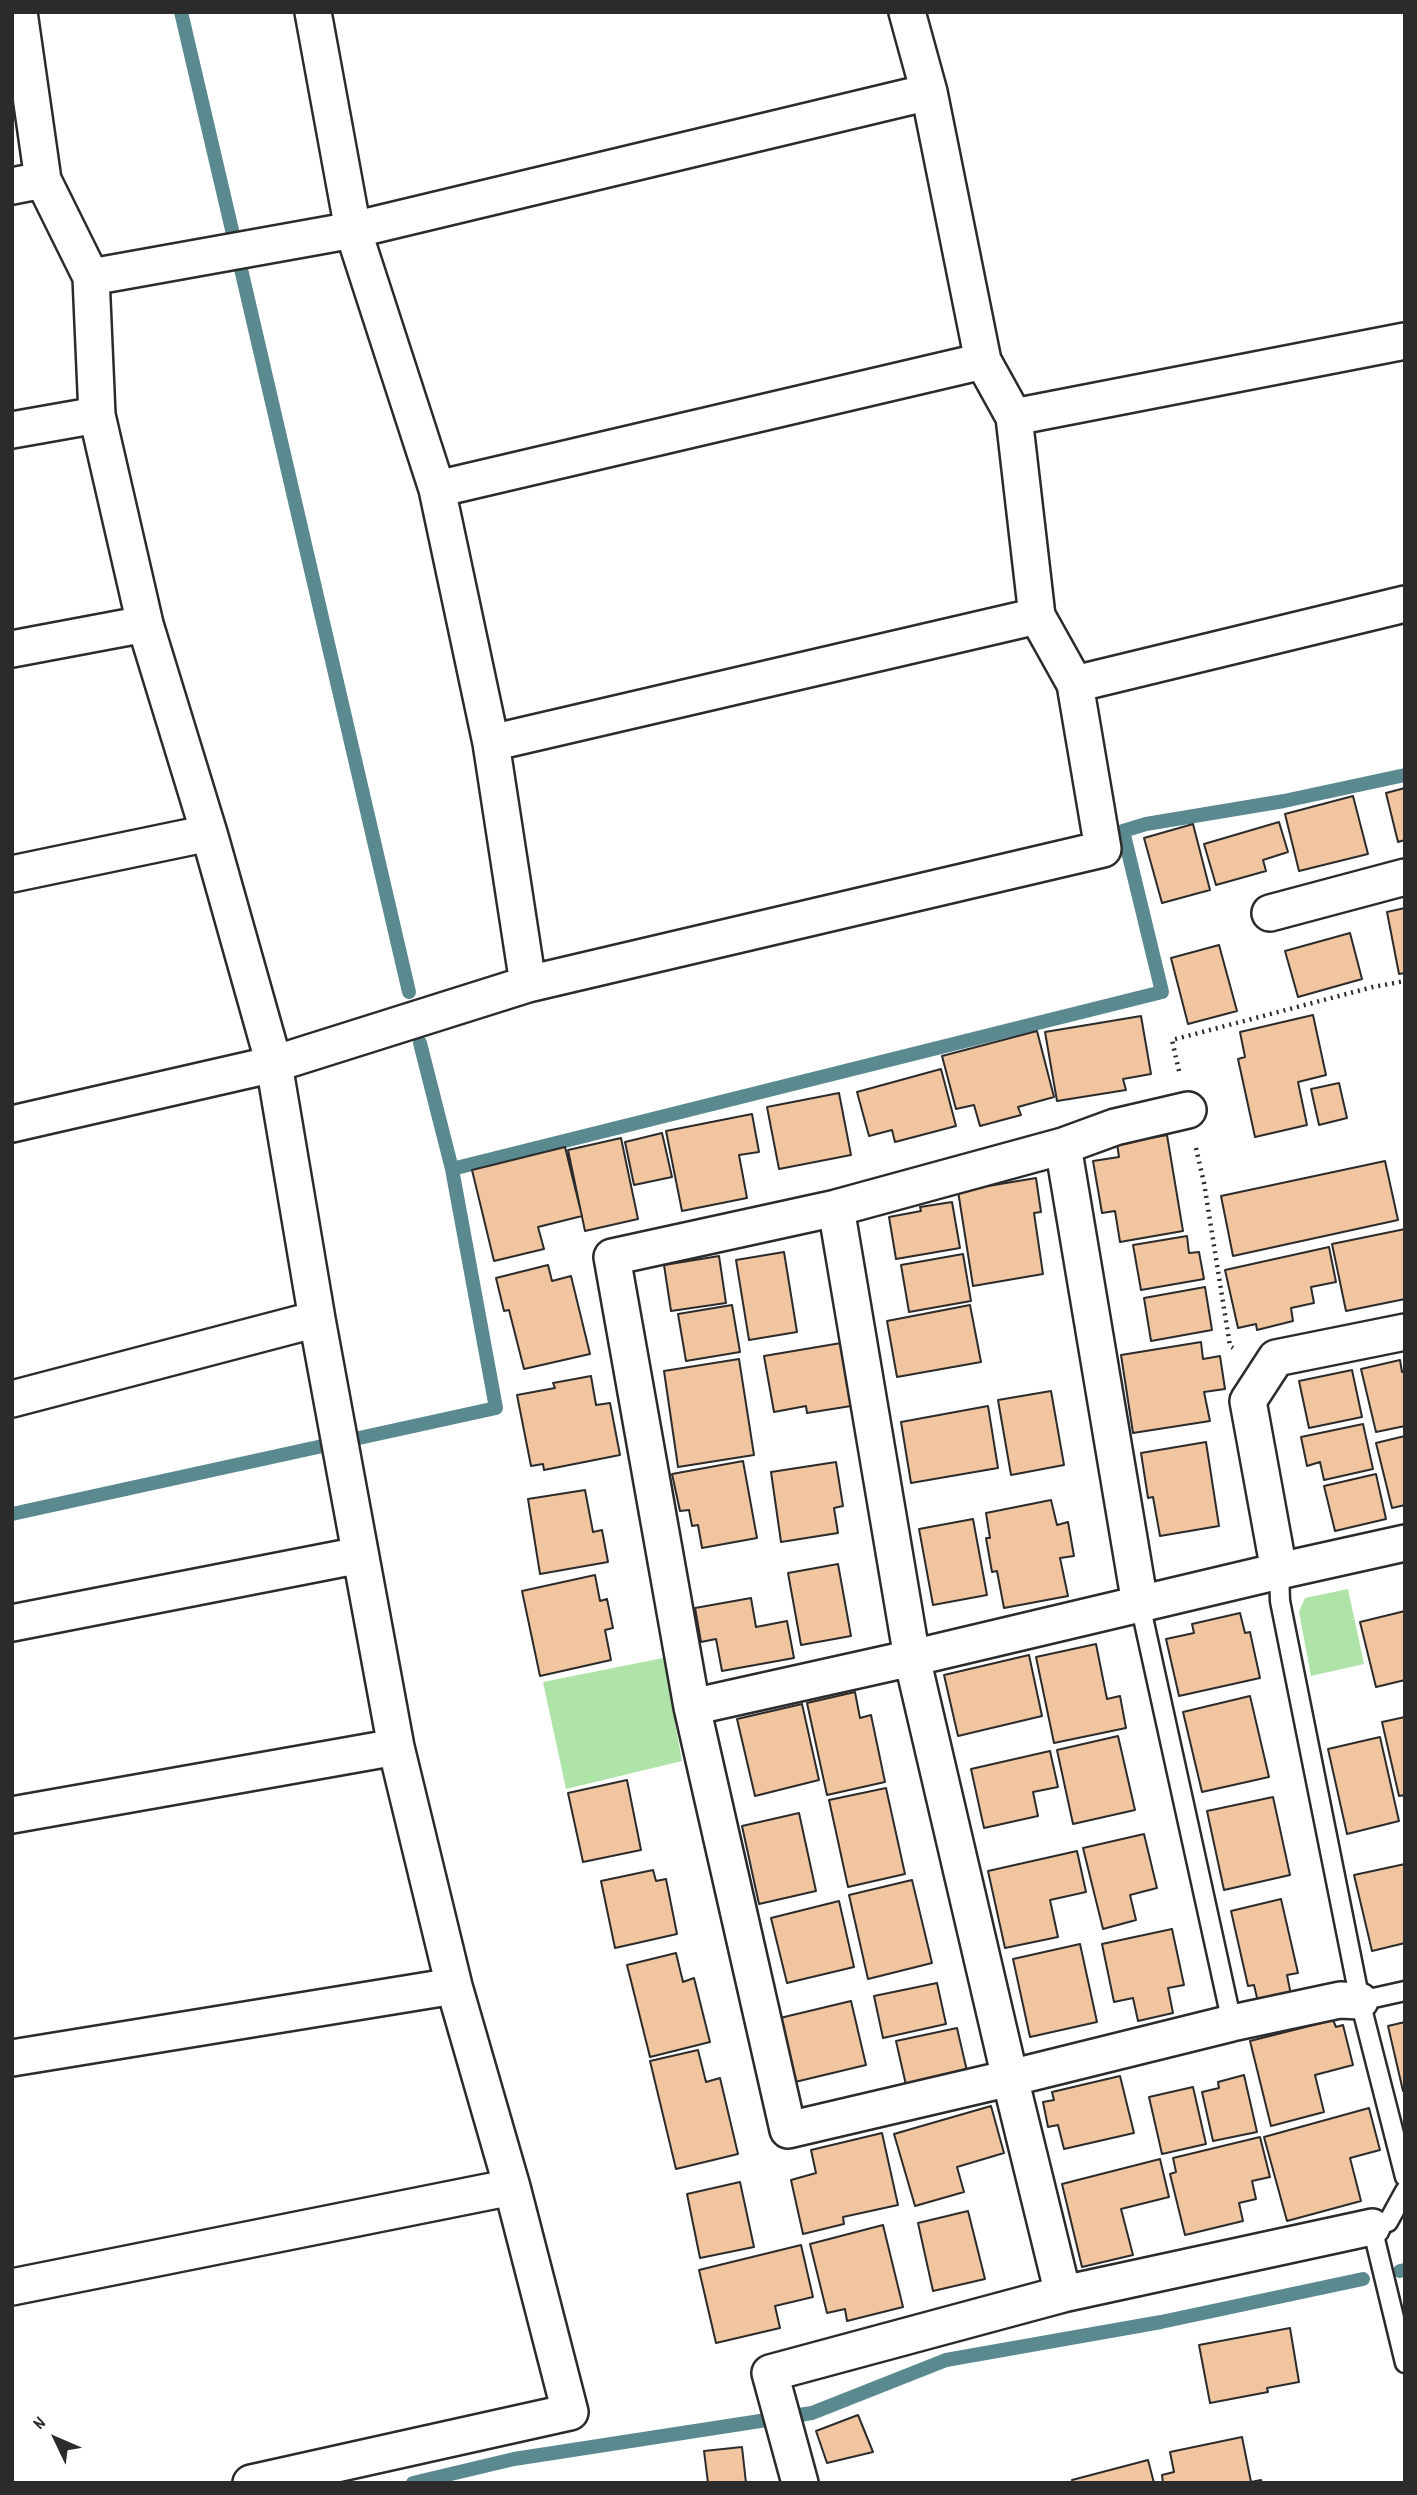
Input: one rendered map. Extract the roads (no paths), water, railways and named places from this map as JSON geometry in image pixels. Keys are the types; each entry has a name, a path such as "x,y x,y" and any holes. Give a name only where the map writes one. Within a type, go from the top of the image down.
{"street":[{"path":"19,12 28,183 91,277 97,415 145,624 209,833 274,1063 317,1319 396,1747 454,1986 512,2187 570,2412 251,2483"},
{"path":"313,12 353,230 437,489 491,743 528,984"},
{"path":"12,1124 274,1063 528,984 1103,849 1075,684 1037,616 1014,417 983,361 929,92 907,12"},
{"path":"91,277 353,230 929,92"},
{"path":"1014,417 1405,341"},
{"path":"437,489 983,361"},
{"path":"12,430 97,415"},
{"path":"1075,684 1405,604"},
{"path":"491,743 1037,616"},
{"path":"12,649 145,624"},
{"path":"12,874 209,833"},
{"path":"1270,913 1405,877"},
{"path":"1188,1110 1115,1127 1063,1146 836,1208 612,1257 692,1707 788,2130 1232,2023 1340,2000 1360,2001"},
{"path":"1063,1146 1140,1604"},
{"path":"836,1208 912,1658 1063,2294"},
{"path":"12,1399 317,1319"},
{"path":"1279,1571 1248,1401 1276,1358 1405,1332"},
{"path":"692,1707 1405,1543"},
{"path":"12,1623 360,1555"},
{"path":"12,1815 396,1747"},
{"path":"12,2058 454,1986"},
{"path":"12,2287 512,2187"},
{"path":"800,2483 770,2372 1063,2294 1371,2227"}],"lane":[{"path":"1279,1571 1280,1601 1360,2001 1405,2177"},
{"path":"1140,1604 1232,2023"},
{"path":"1360,2001 1405,1991"},
{"path":"1405,2192 1388,2222 1371,2227 1405,2363"}],"waterway":[{"path":"181,12 232,230"},
{"path":"241,269 409,992"},
{"path":"452,1169 1162,992 1123,831 1146,824 1284,801 1405,775"},
{"path":"12,1514 496,1408 452,1169 420,1043"},
{"path":"1400,2271 1405,2270"},
{"path":"413,2483 514,2459 812,2413 946,2360 1161,2322 1363,2279"}]}
